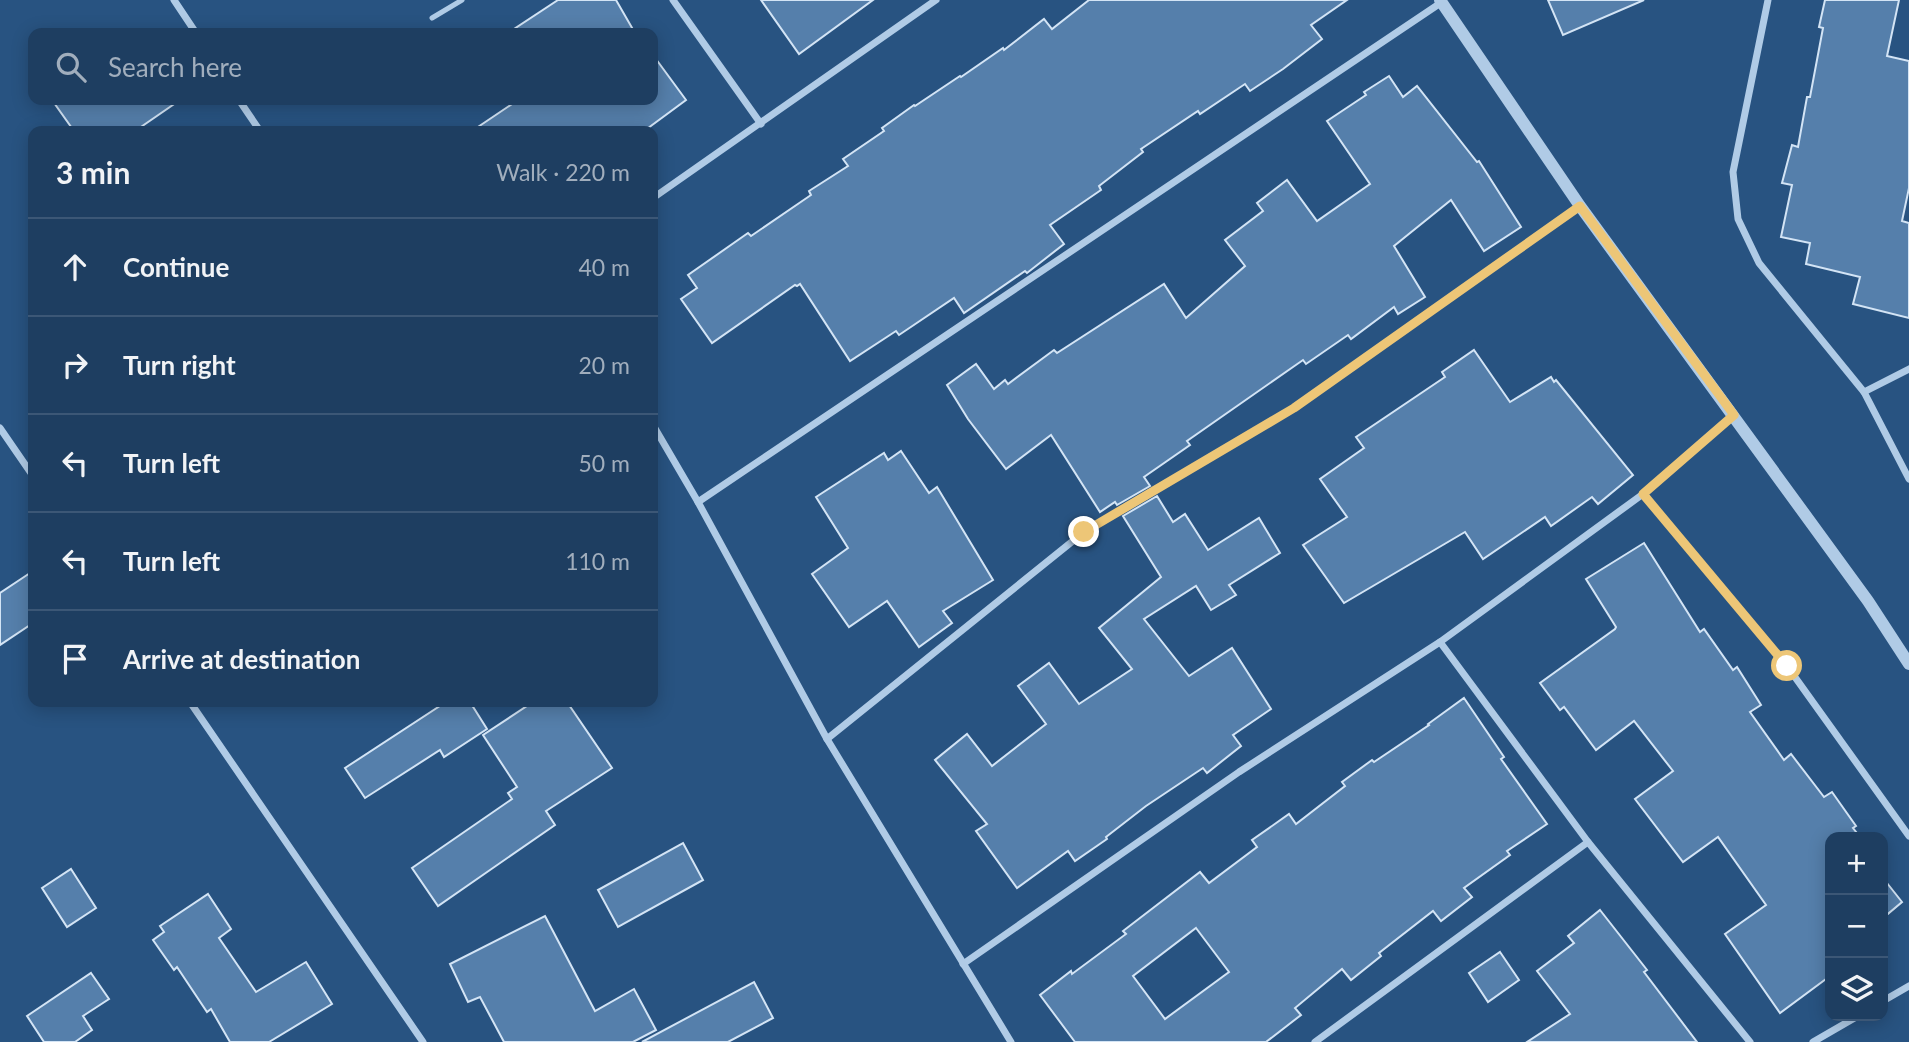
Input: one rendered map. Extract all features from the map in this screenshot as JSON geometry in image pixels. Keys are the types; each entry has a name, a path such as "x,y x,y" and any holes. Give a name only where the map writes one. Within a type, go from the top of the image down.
{"street":[{"path":"174,0 193,28"},
{"path":"673,0 761,124"},
{"path":"658,195 936,0"},
{"path":"1768,0 1733,172 1738,219 1759,263 1864,392 1909,478"},
{"path":"698,502 1441,1 1580,206 1868,601 1909,664"},
{"path":"242,105 257,126"},
{"path":"827,739 1084,532 1294,408 1580,206"},
{"path":"1864,392 1909,369"},
{"path":"962,964 1239,772 1440,642 1643,494 1734,415"},
{"path":"0,428 28,469"},
{"path":"658,434 827,739 1012,1042"},
{"path":"1643,494 1787,666 1909,836"},
{"path":"1440,642 1588,842 1750,1042"},
{"path":"193,707 423,1042"},
{"path":"1315,1042 1588,842"},
{"path":"1888,998 1909,986"},
{"path":"1812,1042 1849,1021"}],"lane":[{"path":"432,18 462,0"}],"building":[{"path":"558,0 616,0 632,28 516,28"},
{"path":"761,0 873,0 799,54"},
{"path":"1089,0 1347,0 1311,25 1322,39 1283,69 1250,91 1245,84 1141,149 1143,152 1099,186 1101,190 1050,225 1064,244 1027,273 1025,271 964,313 954,298 899,335 896,331 850,361 800,284 712,343 681,299 697,288 688,275 748,233 751,236 811,195 809,191 848,166 843,159 884,131 882,128 914,105 1003,48 1004,50 1044,19 1052,29"},
{"path":"1548,0 1644,0 1563,35"},
{"path":"1825,0 1899,0 1887,56 1909,61 1909,188 1902,221 1909,223 1909,318 1853,304 1860,277 1806,264 1810,243 1781,237 1792,185 1782,183 1792,145 1798,147 1807,97 1810,97 1823,28 1819,27"},
{"path":"658,62 686,100 651,126 479,126 511,105 658,105"},
{"path":"1389,76 1403,97 1417,86 1477,162 1479,161 1521,227 1484,251 1451,200 1394,246 1425,297 1398,314 1394,307 1351,339 1348,335 1306,364 1303,360 1187,441 1190,445 1144,477 1150,486 1117,505 1115,502 1100,512 1051,435 1006,469 968,419 947,385 976,364 994,389 1005,380 1008,384 1054,350 1057,353 1164,284 1186,318 1245,266 1225,240 1263,211 1257,203 1287,180 1317,221 1370,184 1327,121"},
{"path":"56,105 173,105 142,126 70,126"},
{"path":"1474,350 1510,402 1551,377 1554,382 1556,380 1633,475 1598,504 1592,497 1551,526 1545,517 1483,559 1465,532 1344,603 1303,545 1347,517 1320,479 1364,448 1356,437 1445,377 1442,372"},
{"path":"901,451 929,493 937,487 993,580 943,611 952,623 919,647 887,601 849,627 812,574 848,548 816,497 884,453 888,460"},
{"path":"1157,496 1173,522 1185,514 1208,550 1259,518 1280,553 1229,585 1236,595 1211,610 1196,586 1144,619 1189,676 1232,648 1271,709 1233,735 1241,746 1207,773 1203,768 1146,806 1106,837 1107,839 1075,861 1068,851 1017,888 976,831 987,824 935,760 967,734 992,766 1046,724 1018,686 1049,663 1079,704 1132,669 1099,628 1161,577 1123,516"},
{"path":"1644,543 1700,632 1704,629 1733,670 1737,667 1761,705 1750,712 1784,760 1791,754 1824,797 1832,792 1856,826 1853,828 1856,832 1825,832 1825,980 1780,1013 1725,934 1766,905 1718,837 1683,862 1635,799 1673,771 1634,721 1596,750 1564,707 1560,710 1540,683 1616,627 1586,579"},
{"path":"28,574 28,626 0,645 0,593"},
{"path":"1464,698 1504,757 1501,759 1547,824 1507,851 1510,855 1464,888 1472,897 1441,921 1433,911 1379,953 1381,956 1351,980 1342,969 1295,1008 1301,1015 1266,1042 1075,1042 1040,995 1126,934 1123,931 1200,872 1209,883 1257,847 1252,840 1289,814 1296,824 1345,786 1342,782","holes":["1196,928 1229,972 1165,1019 1133,976"]},
{"path":"438,707 473,707 487,729 444,757 440,750 365,798 345,768"},
{"path":"525,707 570,707 612,768 546,811 555,825 438,906 412,868 512,799 508,793 517,787 483,735"},
{"path":"683,843 703,880 618,927 598,890"},
{"path":"71,869 96,908 67,927 42,888"},
{"path":"1888,884 1902,902 1888,914"},
{"path":"208,894 231,929 219,938 256,992 306,962 332,1004 269,1042 230,1042 211,1009 207,1012 177,967 174,970 153,940 164,932 160,926"},
{"path":"1600,910 1647,970 1644,972 1697,1042 1527,1042 1570,1014 1537,971 1574,943 1568,936"},
{"path":"545,916 595,1011 634,989 656,1030 633,1042 504,1042 480,997 468,1002 450,964"},
{"path":"1500,952 1519,980 1488,1002 1469,973"},
{"path":"91,973 109,999 83,1016 92,1030 75,1042 44,1042 27,1016"},
{"path":"754,982 773,1018 728,1042 642,1042"}],"route":[{"path":"1084,532 1294,408 1580,206 1734,415 1643,494 1787,666"}]}
